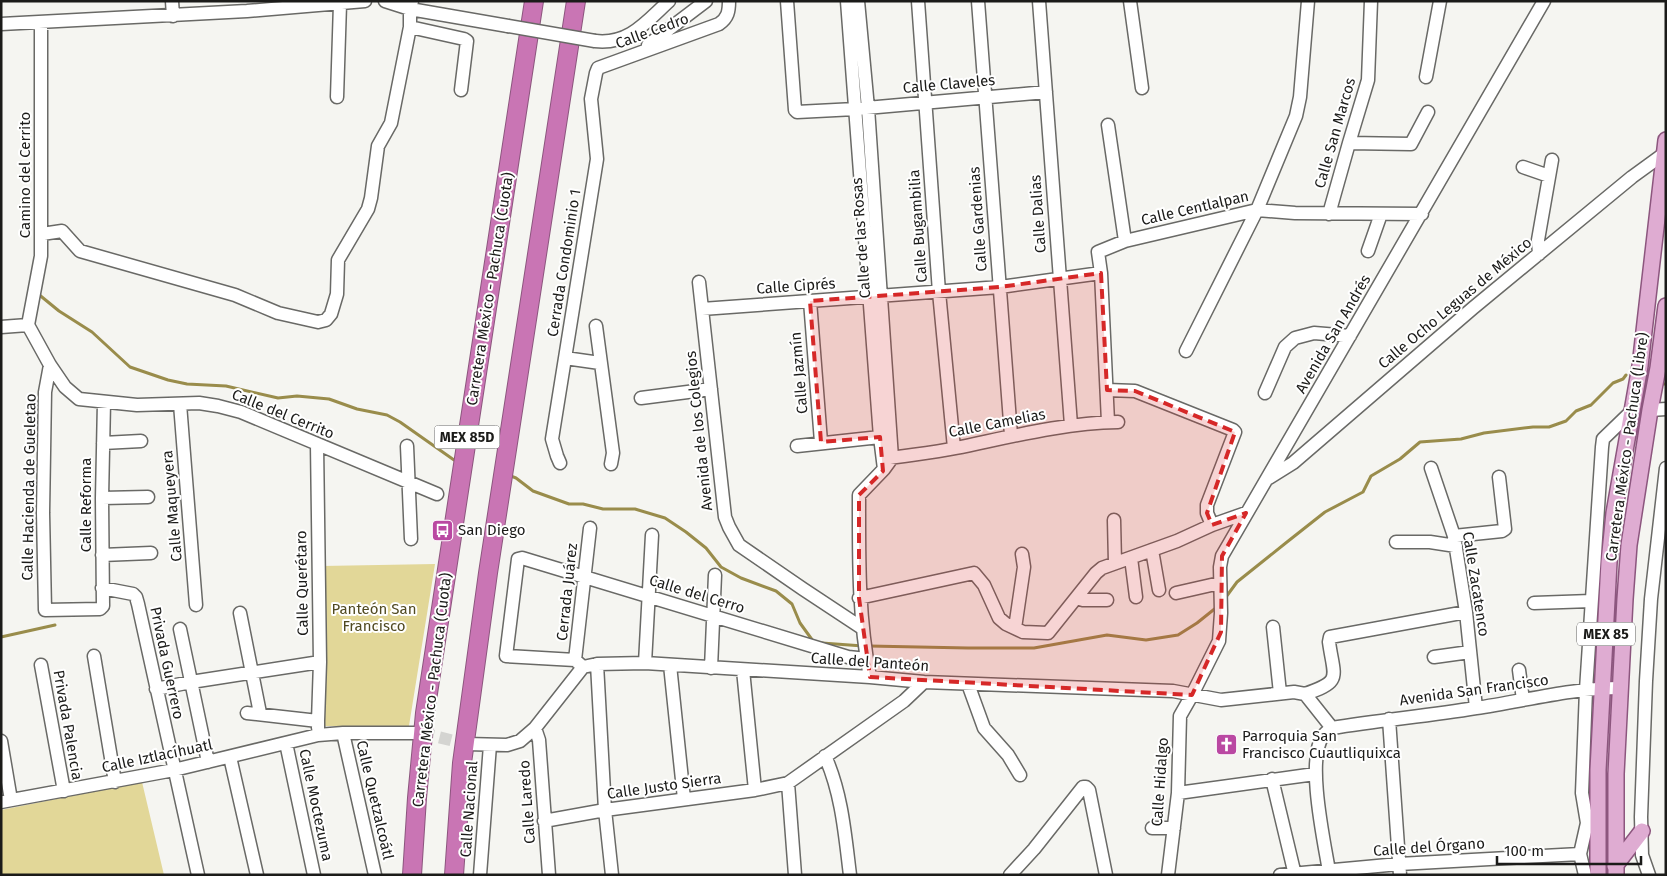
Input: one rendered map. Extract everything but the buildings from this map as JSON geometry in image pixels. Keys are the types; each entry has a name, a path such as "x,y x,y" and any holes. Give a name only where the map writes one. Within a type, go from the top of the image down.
{"highway":[{"name":"Carretera México - Pachuca (Cuota)","path":"412,875 417,798 426,713 534,1"},
{"name":"MEX 85D","path":"454,875 462,763 488,573 576,1"}],"main road":[{"name":"Carretera México - Pachuca (Libre)","path":"1598,875 1592,823 1598,770 1609,562 1614,513 1640,366 1665,146"},
{"name":"Carretera México - Pachuca (Libre)","path":"1615,870 1616,774 1629,545 1658,368 1666,306"},
{"path":"1615,870 1642,831"}],"street":[{"path":"172,1 174,16"},
{"path":"1,24 174,16 247,6 340,4 365,1"},
{"path":"385,1 508,26 606,42 625,38 635,32 669,1"},
{"path":"636,54 706,1"},
{"name":"Calle Cedro","path":"598,68 720,24 726,19 729,9 728,1"},
{"name":"Calle Claveles","path":"787,1 795,110 797,112 861,109 1046,92"},
{"name":"Calle de las Rosas","path":"847,1 861,109"},
{"name":"Calle de las Rosas","path":"858,1 861,109 875,296 884,466"},
{"name":"Calle Bugambilia","path":"918,1 939,292 954,448"},
{"name":"Calle Gardenias","path":"978,1 1011,435"},
{"name":"Calle Dalias","path":"1039,1 1071,425"},
{"path":"1130,1 1142,88"},
{"path":"1186,351 1257,210 1296,116 1300,97 1308,1"},
{"name":"Calle San Marcos","path":"1329,214 1368,80 1372,1"},
{"path":"1426,77 1440,1"},
{"name":"Avenida San Andrés","path":"1192,695 1218,641 1222,613 1222,556 1544,1"},
{"path":"337,97 340,4"},
{"path":"42,234 62,231 80,251 235,295 278,313 318,322 326,320 331,314 337,294 338,260 368,209 371,198 378,146 391,122 410,26 411,5"},
{"name":"Camino del Cerrito","path":"28,325 41,256 42,234 41,23"},
{"path":"410,26 467,41 461,90"},
{"name":"Cerrada Condominio 1","path":"560,463 556,456 552,439 597,160 591,99 598,68"},
{"path":"1349,142 1411,144 1428,112"},
{"path":"1108,125 1125,241"},
{"name":"Calle Ocho Leguas de México","path":"1267,479 1292,463 1472,308 1632,177 1665,146"},
{"path":"1538,254 1538,240 1552,160"},
{"path":"1523,166 1550,176"},
{"name":"Calle Centlalpan","path":"1101,273 1098,252 1125,241 1257,210 1329,214 1422,214"},
{"path":"1368,250 1381,214"},
{"path":"1101,273 1107,390 1135,391 1235,432 1207,505 1207,513 1212,525"},
{"name":"Calle Ciprés","path":"702,309 1000,287 1101,273"},
{"name":"Avenida de los Colegios","path":"699,282 725,517 729,527 739,545 862,628"},
{"name":"Calle de las Rosas","path":"875,296 880,437 884,466"},
{"name":"Calle Jazmín","path":"810,300 821,442"},
{"path":"1,327 28,325"},
{"name":"Calle del Cerrito","path":"28,325 50,366 66,387 79,399 137,405 199,403 241,412 409,484 437,494"},
{"path":"596,326 613,453 611,464"},
{"path":"1265,393 1285,347 1295,338 1314,333 1350,336"},
{"path":"565,358 600,364"},
{"name":"Calle Hacienda de Gueletao","path":"50,366 45,392 43,513 45,610 102,608"},
{"path":"641,398 711,389"},
{"name":"Calle Camelias","path":"884,466 1011,435 1071,425 1113,422 1107,390"},
{"name":"Calle Reforma","path":"102,608 104,402"},
{"path":"1585,875 1580,854 1592,823 1582,793 1586,690 1603,439 1634,403"},
{"name":"Calle Maqueyera","path":"180,404 196,605"},
{"path":"1651,406 1666,409"},
{"path":"797,446 880,437"},
{"path":"103,443 141,441"},
{"name":"Calle Querétaro","path":"317,444 320,662 318,735"},
{"path":"408,446 410,538"},
{"path":"870,677 862,628 860,598 859,495 884,466"},
{"name":"Calle Zacatenco","path":"1431,468 1455,541 1466,612 1476,708"},
{"path":"1650,875 1642,855 1646,681 1651,599 1666,468"},
{"path":"1396,542 1455,541 1502,531 1505,529 1499,477"},
{"path":"102,498 148,497"},
{"path":"860,598 974,573 984,586 999,618 1006,624 1023,632 1048,633 1102,568 1177,541 1212,525 1246,513"},
{"path":"1114,520 1115,563"},
{"name":"Cerrada Juárez","path":"579,664 584,577 590,528"},
{"path":"645,663 652,535"},
{"path":"1152,550 1159,590"},
{"path":"102,555 150,553"},
{"path":"1015,628 1024,567 1022,554"},
{"name":"Calle del Cerro","path":"506,656 518,559 522,558 848,657 865,650"},
{"path":"1131,558 1136,597"},
{"path":"711,668 715,575"},
{"name":"Privada Guerrero","path":"102,588 133,594 136,597 198,875"},
{"path":"1176,593 1221,588"},
{"path":"1076,598 1083,600 1107,600"},
{"path":"1534,603 1592,601"},
{"path":"1328,871 1315,774 1316,752 1323,735 1332,728 1305,694 1326,687 1332,681 1334,674 1328,639 1330,637 1466,612"},
{"path":"240,613 252,672 254,713 318,721"},
{"path":"1272,627 1280,693"},
{"path":"180,629 208,762"},
{"path":"1434,657 1470,652"},
{"path":"94,656 115,782"},
{"name":"Calle del Panteón","path":"506,656 579,664 645,663 924,682 1173,692 1220,700 1294,692 1305,694"},
{"path":"156,689 320,662"},
{"path":"466,744 507,745 520,741 535,728 579,664"},
{"path":"597,664 605,810 612,875"},
{"name":"Privada Palencia","path":"41,665 64,791"},
{"path":"670,665 684,799"},
{"path":"743,670 755,790"},
{"path":"1519,670 1523,700"},
{"path":"795,875 788,783 904,701 924,682"},
{"path":"968,684 984,728 1008,755 1020,775"},
{"name":"Avenida San Francisco","path":"1332,728 1476,708 1586,690 1621,688"},
{"name":"Calle Hidalgo","path":"1168,875 1178,793 1180,716 1192,695"},
{"path":"1389,719 1400,870"},
{"name":"Calle Laredo","path":"535,728 539,740 549,875"},
{"name":"Calle Iztlacíhuatl","path":"6,801 174,770 318,735 343,733 422,733"},
{"name":"Calle Quetzalcoátl","path":"343,733 375,875"},
{"path":"1,741 6,801"},
{"name":"Calle Moctezuma","path":"286,742 314,875"},
{"name":"Calle Nacional","path":"480,875 490,745"},
{"path":"825,756 831,769 841,810 850,875"},
{"path":"230,757 257,875"},
{"path":"1178,793 1315,774"},
{"path":"1272,779 1294,874"},
{"name":"Calle Justo Sierra","path":"544,821 605,810 755,790 788,783"},
{"path":"1010,875 1034,849 1083,787 1089,790 1106,875"},
{"path":"1152,828 1174,828"},
{"name":"Calle del Órgano","path":"1280,875 1328,871 1400,870 1580,854"}],"highlighted area":[{"path":"1101,273 1107,390 1135,391 1235,432 1207,513 1212,525 1246,513 1222,556 1221,632 1192,695 870,677 859,598 859,495 883,471 880,437 821,442 810,301 1000,287"}],"green space":[{"name":"Panteón San Francisco","path":"435,564 408,732 345,726 319,726 322,566"},
{"path":"142,782 164,875 1,875 1,810"}],"waterway":[{"path":"37,293 59,311 92,332 130,367 168,380 187,384 226,386 278,398 297,396 329,399 357,409 387,415 454,460"},
{"path":"1226,597 1237,582 1287,542 1325,512 1363,492 1371,476 1400,459 1420,442 1461,439 1484,433 1533,427 1549,427 1566,421 1576,411 1591,405 1613,383 1623,379 1626,375"},
{"path":"508,475 516,478 533,491 569,504 583,504 603,509 635,509 665,518 706,548 721,567 741,578 776,591 792,604 800,623 813,641"},
{"path":"869,646 1034,648 1107,635 1146,640 1178,635 1217,607"},
{"path":"1,637 55,625"},
{"path":"822,643 863,646"}],"tunnel":[{"path":"422,733 466,744"}],"place":[{"name":"San Diego","path":"442,530"},
{"name":"Parroquia San Francisco Cuautliquixca","path":"1226,745"}]}
